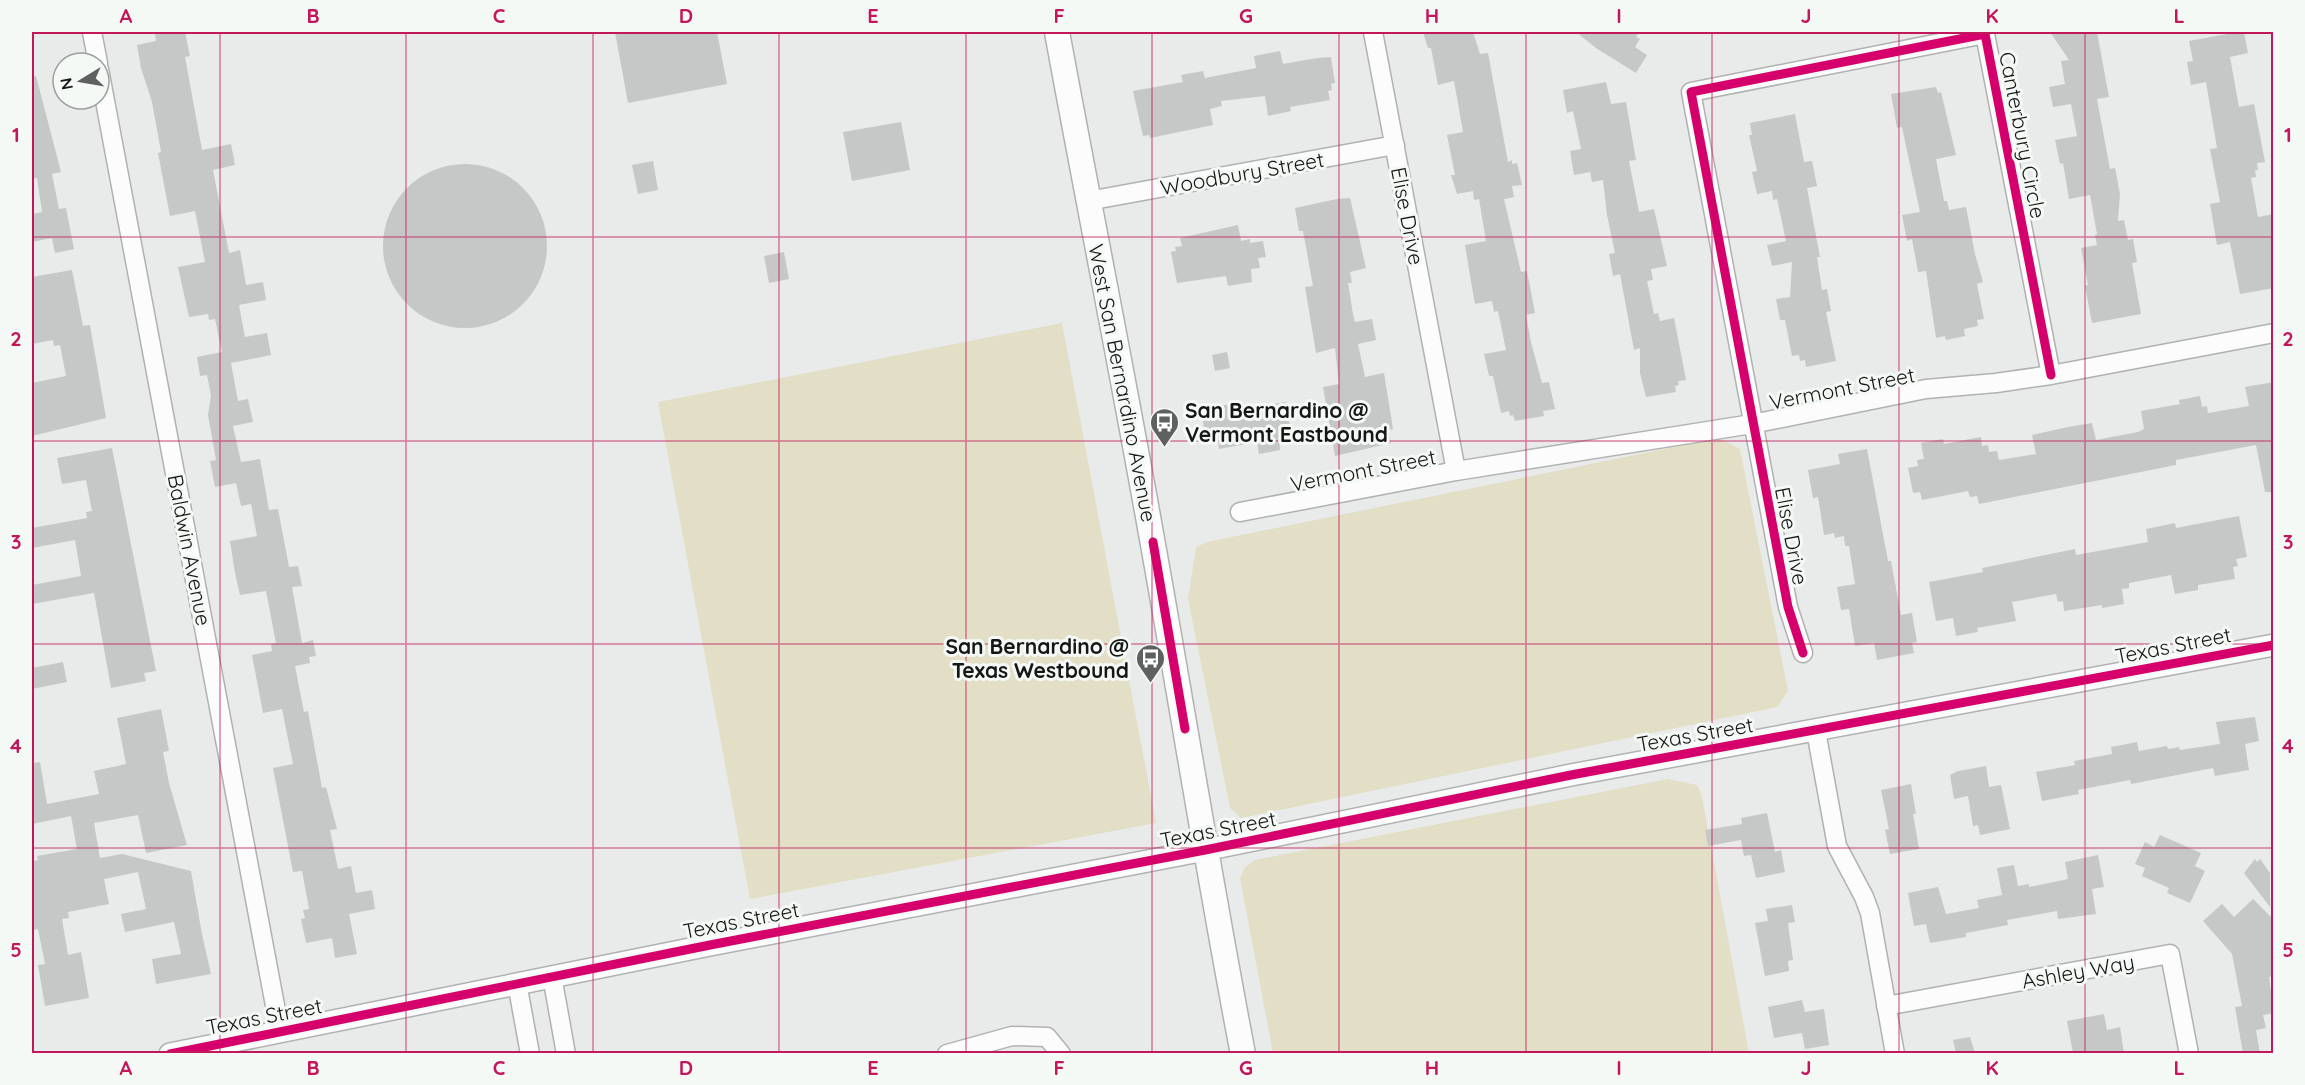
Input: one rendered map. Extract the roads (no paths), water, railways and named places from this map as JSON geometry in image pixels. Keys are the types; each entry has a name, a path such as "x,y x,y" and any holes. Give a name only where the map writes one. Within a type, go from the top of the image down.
{"main road":[{"name":"West San Bernardino Avenue","path":"1057,32 1088,201 1109,297 1204,850 1243,1053"}],"street":[{"path":"92,32 96,51"},
{"name":"Elise Drive","path":"1373,32 1456,471"},
{"name":"Canterbury Circle","path":"1752,424 1691,92 1985,34 2051,375"},
{"name":"Baldwin Avenue","path":"107,111 280,1032"},
{"name":"Woodbury Street","path":"1088,201 1395,145"},
{"name":"Vermont Street","path":"1240,512 1456,471 1752,424 1926,389 2051,375 2274,333"},
{"name":"Elise Drive","path":"1752,424 1788,607 1803,653"},
{"name":"Texas Street","path":"170,1053 552,976 1204,850 1571,774 1816,731 2274,645"},
{"path":"1816,731 1837,846 1870,913 1895,1053"},
{"name":"Ashley Way","path":"1886,1006 2170,954 2189,1053"},
{"path":"552,976 567,1053"},
{"path":"517,983 530,1053"},
{"path":"947,1053 1012,1036 1047,1037 1061,1053"}],"place":[{"name":"San Bernardino @ Vermont Eastbound","path":"1164,448"},
{"name":"San Bernardino @ Texas Westbound","path":"1150,684"}]}
